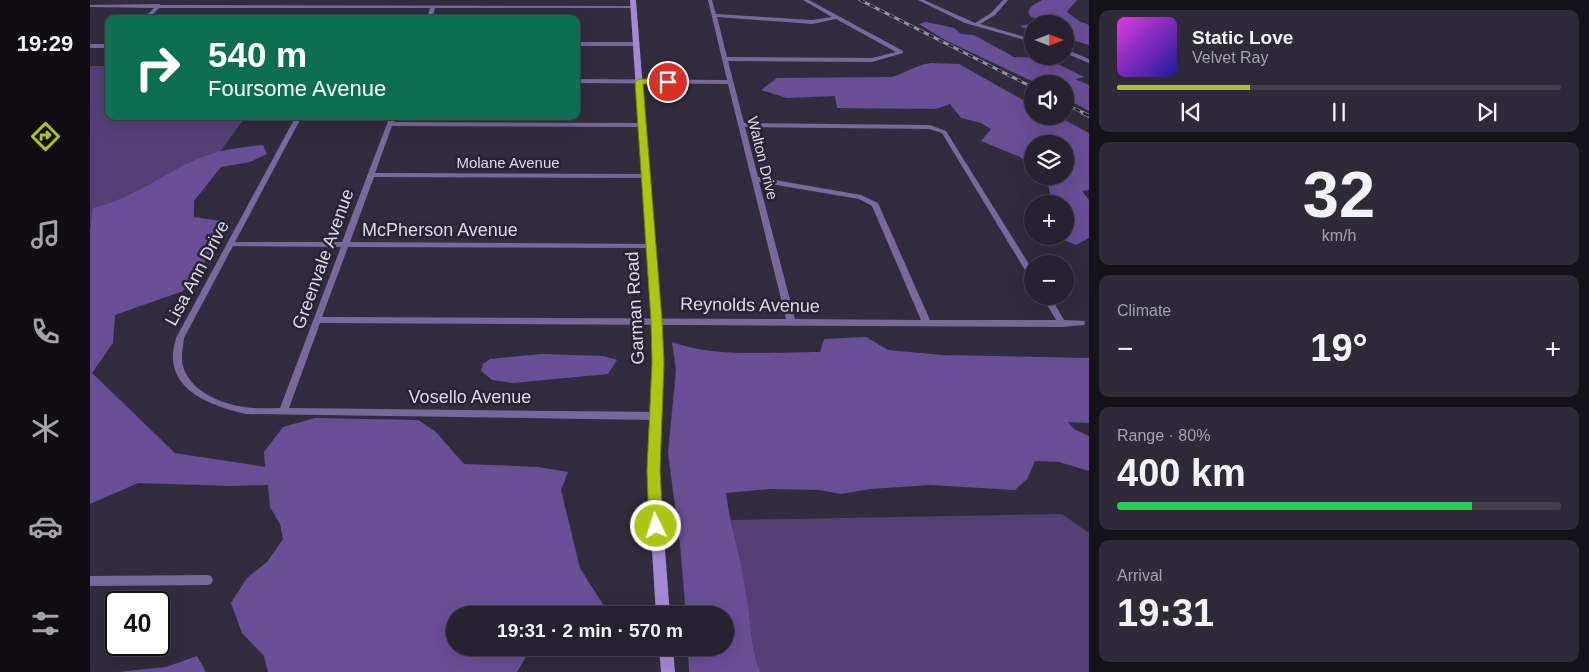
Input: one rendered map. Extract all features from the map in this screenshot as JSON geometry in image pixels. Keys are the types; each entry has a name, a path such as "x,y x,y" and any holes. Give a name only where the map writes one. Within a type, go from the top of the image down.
{"street":[{"path":"148,15 163,0"},
{"name":"Walton Drive","path":"710,0 791,321"},
{"path":"725,59 872,60 902,52 805,0"},
{"path":"920,0 976,24 1024,39"},
{"path":"976,24 993,14 1006,0"},
{"path":"90,6 433,7 633,4"},
{"name":"Garman Road","path":"633,4 644,176 656,320 654,489 662,606"},
{"path":"430,15 433,7"},
{"path":"714,15 812,22 838,17"},
{"path":"580,44 636,44"},
{"path":"90,46 105,46"},
{"path":"1074,55 1089,61"},
{"path":"580,81 730,82"},
{"name":"Lisa Ann Drive","path":"283,412 238,410 208,400 189,386 178,365 177,354 180,338 298,120"},
{"path":"392,120 641,125"},
{"name":"Greenvale Avenue","path":"283,412 392,120"},
{"path":"741,125 937,128 947,136 1024,262"},
{"name":"Molane Avenue","path":"372,174 644,176"},
{"path":"755,179 861,197 874,205 927,323"},
{"name":"McPherson Avenue","path":"230,244 650,246"},
{"path":"1051,305 1062,324"},
{"name":"Reynolds Avenue","path":"318,320 656,320 1081,324"},
{"name":"Vosello Avenue","path":"283,412 656,416"},
{"path":"90,581 207,580"},
{"path":"667,656 668,672"}],"shaded area":[{"path":"1042,0 1077,0 1067,12 1071,15 1030,15 1028,12 1032,6"},
{"path":"1074,17 1089,25 1089,45 1074,41"},
{"path":"926,22 954,28 961,34 974,35 1014,57 1024,57 1024,65 1060,65 1084,77 1075,79 1089,85 1089,111 1074,103 1074,75 1024,75 1024,77 945,40 919,24"},
{"path":"931,63 959,64 1024,101 1024,125 1074,125 1089,133 1089,190 1082,191 1089,200 1089,238 1076,245 1074,244 1074,195 1050,195 1048,185 1074,185 1074,135 1024,135 1024,160 981,141 991,129 981,123 961,118 950,104 936,109 837,108 835,96 787,98 761,90 777,78 892,77"},
{"path":"90,66 105,66 105,120 243,120 187,197 90,225"},
{"path":"263,145 267,154 250,162 221,167 194,201 194,217 227,222 209,256 183,291 115,315 113,343 92,373 175,453 265,467 264,452 283,427 315,418 418,420 435,431 464,464 538,467 568,472 561,490 580,568 604,606 446,606 446,656 526,656 517,672 268,672 264,656 242,633 231,603 247,578 267,562 283,539 280,524 270,507 268,485 231,486 138,483 90,504 90,231 93,208 122,198 205,156"},
{"path":"866,337 888,350 942,355 1089,358 1089,423 1068,422 1074,429 1089,436 1089,471 1059,462 1035,461 1027,479 1015,490 930,485 870,489 841,494 819,490 770,489 726,493 744,579 754,652 760,672 689,672 688,656 734,656 734,606 685,606 680,544 668,453 676,370 672,342 688,347 725,352 820,352 824,339"},
{"path":"542,354 603,356 617,360 608,374 513,383 492,380 481,371 483,364 490,359"},
{"path":"1062,514 1089,533 1089,672 760,672 752,642 746,592 731,520"},
{"path":"197,656 206,672 118,672 166,667"}],"railway":[{"path":"860,0 1024,83"},
{"path":"1074,108 1086,114"},
{"path":"1083,113 1089,116"}],"route":[{"path":"656,526 653,470 658,363 639,82 668,82"}]}
